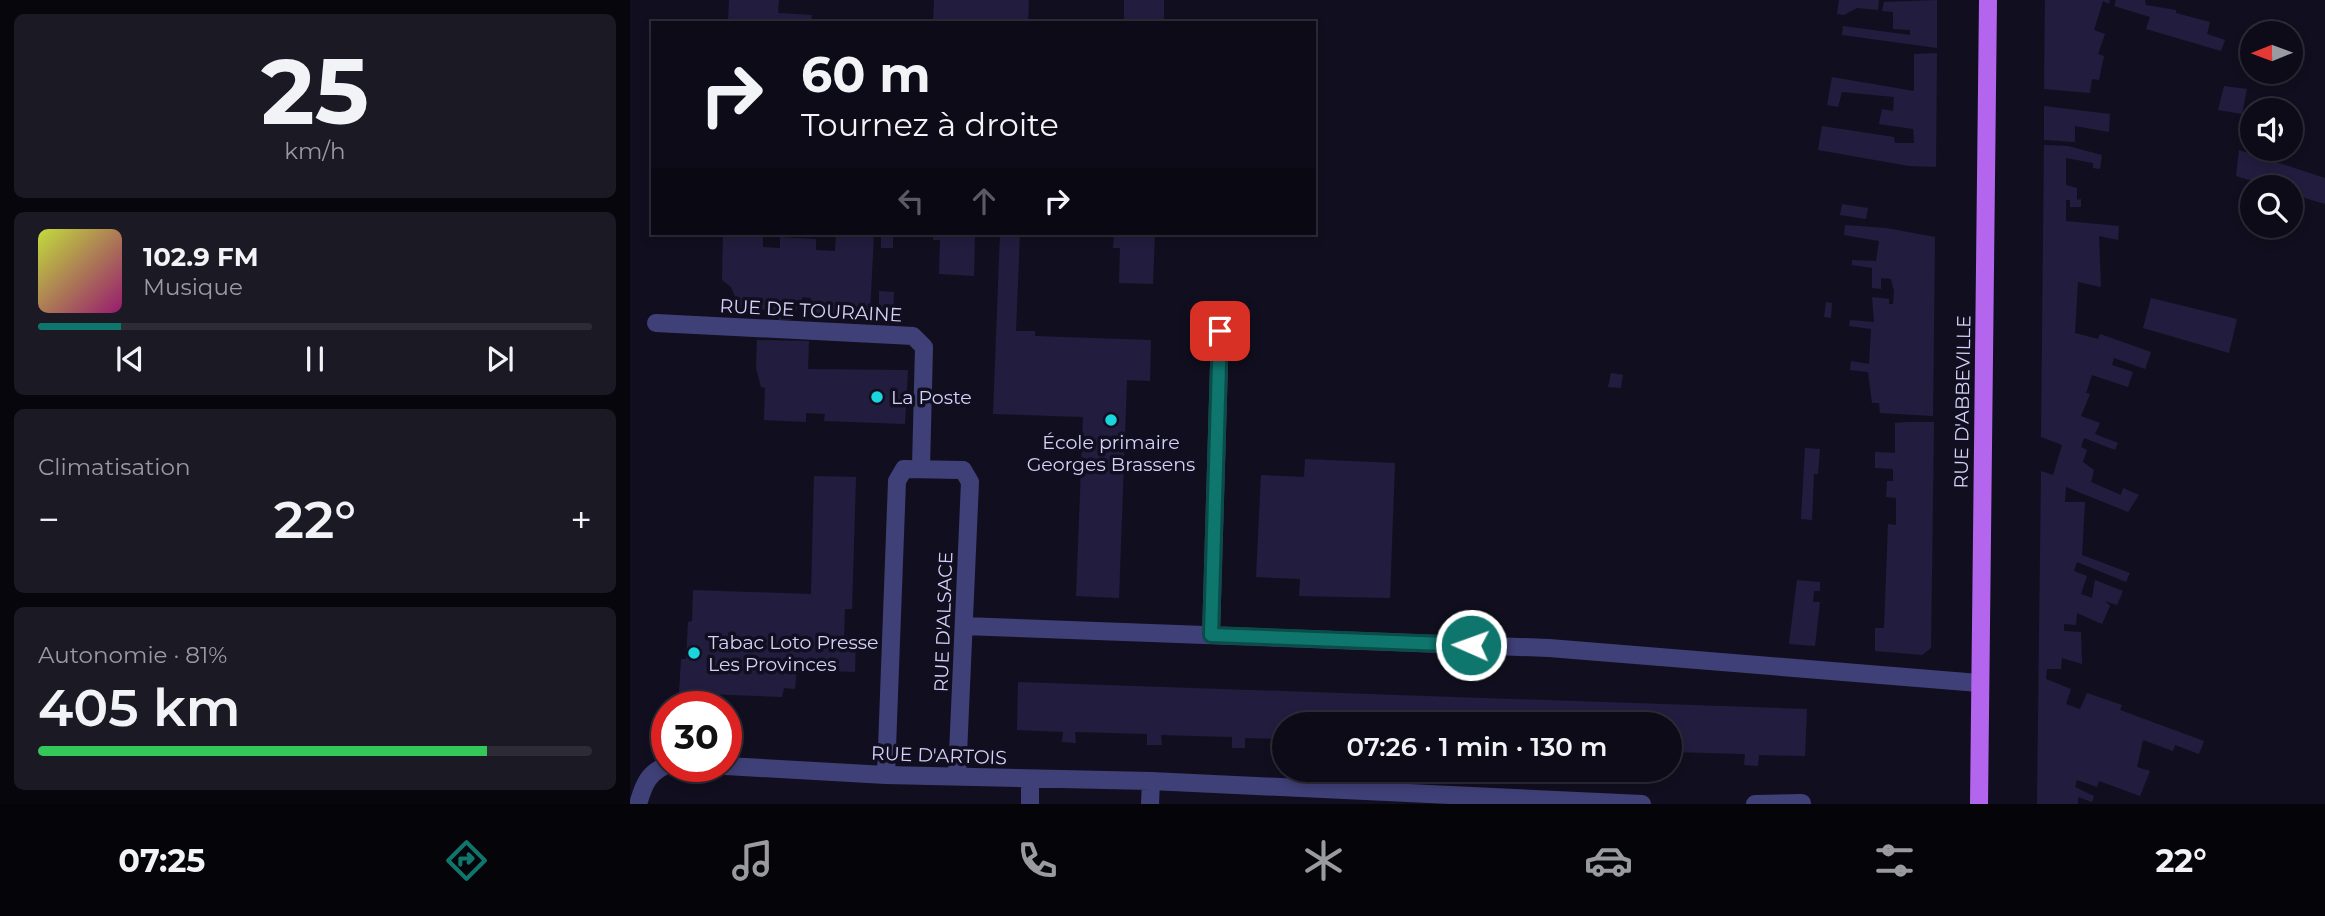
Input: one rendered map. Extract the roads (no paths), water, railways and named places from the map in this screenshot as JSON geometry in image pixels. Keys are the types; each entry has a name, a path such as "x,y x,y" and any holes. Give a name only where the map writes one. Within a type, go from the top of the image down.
{"main road":[{"name":"RUE D'ABBEVILLE","path":"1979,804 1988,0"}],"street":[{"name":"RUE DE TOURAINE","path":"656,323 913,336 923,347 921,467"},
{"path":"1211,635 1220,331"},
{"path":"886,775 897,481 904,469 921,467"},
{"name":"RUE D'ALSACE","path":"921,467 963,470 970,482 957,777"},
{"path":"964,626 1549,648 1979,683"},
{"name":"RUE D'ARTOIS","path":"742,767 886,775 1151,781 1335,797 1642,804"},
{"path":"638,804 644,785 651,778"},
{"path":"1030,779 1030,804"},
{"path":"1150,804 1151,781"},
{"path":"1755,804 1802,803"}],"place":[{"name":"La Poste","path":"877,397"},
{"name":"École primaire Georges Brassens","path":"1111,420"},
{"name":"Tabac Loto Presse Les Provinces","path":"694,653"}]}
